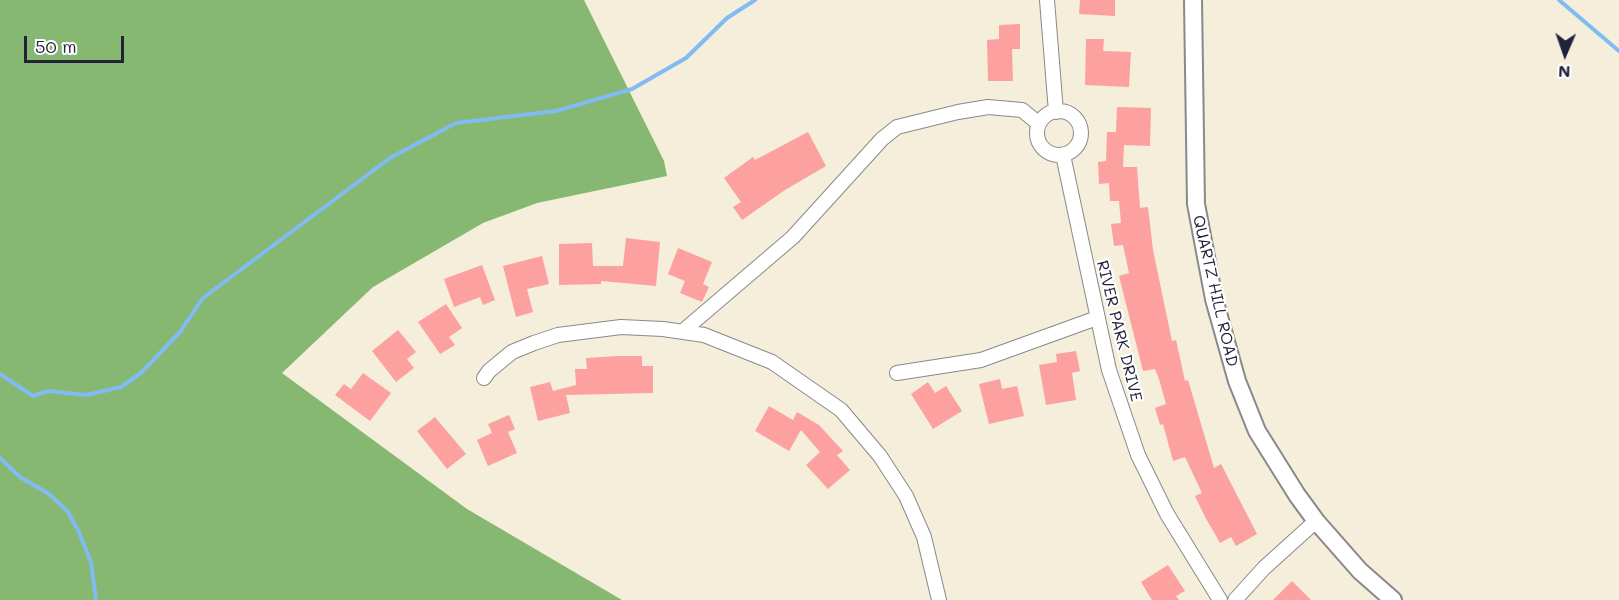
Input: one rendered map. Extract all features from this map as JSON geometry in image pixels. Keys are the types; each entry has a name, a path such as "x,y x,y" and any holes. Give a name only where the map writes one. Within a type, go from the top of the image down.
{"street":[{"path":"1047,0 1056,112"},
{"name":"QUARTZ HILL ROAD","path":"1193,0 1193,174 1203,252 1229,357 1257,431 1316,521 1360,571 1393,600"},
{"path":"683,331 793,237 882,139 897,127 988,107 1022,110 1038,123"},
{"path":"1056,112 1063,112 1075,119 1081,132 1077,146 1064,155 1051,154 1040,145 1037,138 1038,123 1056,112"},
{"name":"RIVER PARK DRIVE","path":"1064,155 1109,370 1138,455 1167,514 1220,600"},
{"path":"897,373 981,360 1097,318"},
{"path":"484,378 512,352 558,335 621,327 683,331 721,341 772,362 816,390 841,411 880,456 906,495 924,537 939,600"},
{"path":"1234,600 1264,568 1316,521"}],"green space":[{"path":"0,0 584,0 664,161 667,176 537,203 483,223 373,287 282,373 467,509 622,600 0,600"}],"building":[{"path":"1080,0 1115,0 1115,16 1079,14"},
{"path":"1020,24 1020,49 1012,49 1013,81 988,81 987,40 999,39 999,25"},
{"path":"1086,39 1104,39 1103,51 1131,52 1129,87 1085,85"},
{"path":"1117,107 1151,108 1150,146 1124,145 1123,167 1137,167 1140,208 1148,207 1153,250 1172,341 1176,340 1185,381 1188,380 1214,468 1221,464 1257,534 1236,546 1231,537 1220,543 1205,517 1195,496 1202,493 1185,457 1173,461 1163,424 1160,425 1155,408 1166,404 1159,379 1155,369 1143,371 1119,276 1129,273 1123,245 1114,246 1111,224 1121,223 1119,201 1110,201 1109,183 1099,184 1098,162 1106,161 1107,132 1116,132"},
{"path":"808,132 826,166 785,190 742,220 733,207 741,202 724,178 753,157 755,160"},
{"path":"626,238 660,242 656,286 601,281 601,284 559,285 559,244 592,243 593,266 623,266"},
{"path":"678,248 712,262 703,284 709,287 702,302 680,293 685,281 668,274"},
{"path":"542,256 549,284 527,289 533,312 516,317 503,266"},
{"path":"482,265 495,300 483,305 480,297 454,307 444,279"},
{"path":"446,304 462,328 449,337 455,345 440,354 418,322"},
{"path":"398,330 416,352 407,359 414,368 396,382 372,351"},
{"path":"1076,351 1080,371 1072,373 1076,400 1046,405 1039,365 1057,362 1056,354"},
{"path":"642,356 642,366 653,366 653,393 566,395 570,413 538,421 530,387 550,382 553,391 576,385 575,369 587,369 586,358"},
{"path":"363,373 391,393 370,421 335,395 344,384 351,389"},
{"path":"1000,379 1002,389 1017,386 1024,416 989,424 979,384"},
{"path":"928,382 935,393 946,386 962,411 933,429 911,394"},
{"path":"769,406 793,420 797,412 819,425 843,451 837,455 850,470 828,489 806,465 820,452 801,430 789,451 755,431"},
{"path":"509,415 515,429 508,432 517,453 488,466 477,440 492,433 488,424"},
{"path":"435,417 466,454 447,469 417,431"},
{"path":"1168,565 1185,591 1176,596 1179,600 1152,600 1141,582"},
{"path":"1292,581 1311,600 1273,600"}],"waterway":[{"path":"0,374 33,396 48,391 86,395 121,387 141,373 180,332 203,298 390,158 456,123 556,111 632,89 686,58 727,18 755,0"},
{"path":"1559,0 1619,51"},
{"path":"0,458 20,477 49,494 68,512 91,562 96,600"}]}
